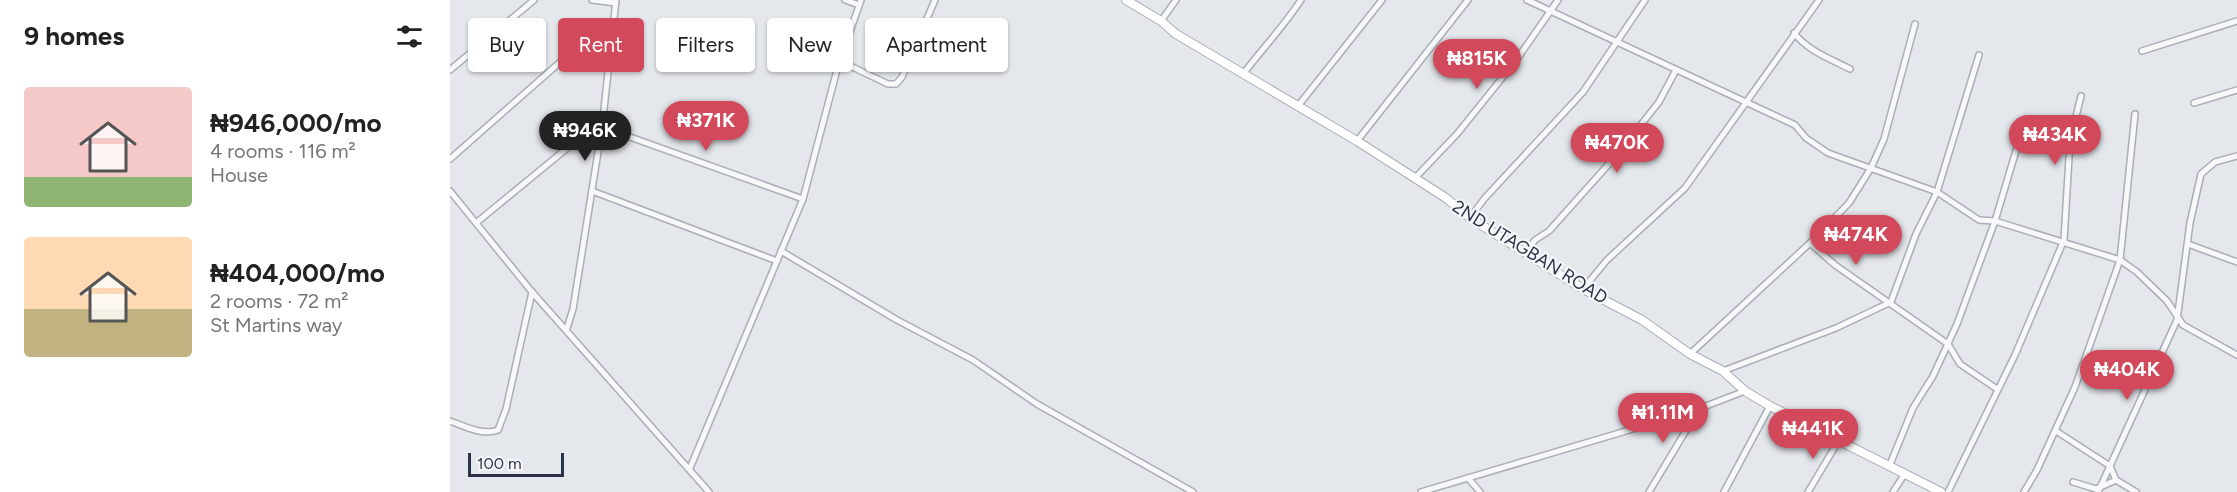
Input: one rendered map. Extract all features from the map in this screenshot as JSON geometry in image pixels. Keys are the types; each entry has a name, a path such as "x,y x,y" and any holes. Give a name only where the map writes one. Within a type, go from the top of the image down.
{"street":[{"path":"450,70 534,0"},
{"path":"592,0 616,2 615,18"},
{"path":"845,0 860,3 853,23"},
{"path":"853,67 888,84 896,84 902,77 935,0"},
{"name":"2ND UTAGBAN ROAD","path":"1126,0 1161,21 1176,34 1358,141 1415,178 1470,218 1583,289 1642,320 1690,354 1724,371 1745,391 1888,467 1941,492"},
{"path":"1161,21 1176,0"},
{"path":"1244,73 1267,42 1291,18 1301,0"},
{"path":"1298,106 1382,0"},
{"path":"1358,141 1468,0"},
{"path":"1527,0 1795,125 1806,138 1828,153 1937,192 1979,220 1995,221 2064,240 2120,260 2138,272 2168,301 2177,320 2237,355"},
{"path":"1415,178 1456,134 1515,62 1558,0"},
{"path":"1470,218 1484,199 1557,123 1618,43 1645,0"},
{"path":"1583,289 1607,260 1685,188 1819,0"},
{"path":"2142,51 2237,21"},
{"path":"1690,354 1810,243 1849,203 1871,168 1884,139 1915,24"},
{"path":"1794,33 1814,50 1850,69"},
{"path":"1724,371 1836,328 1891,302 1916,234 1937,192 1979,55"},
{"path":"450,159 558,64"},
{"path":"1525,253 1535,240 1549,231 1616,156 1659,102 1676,70"},
{"path":"567,328 573,309 609,72"},
{"path":"690,468 802,199 836,72"},
{"path":"2194,103 2237,90"},
{"path":"1948,492 2015,355 2064,240 2069,150 2081,96"},
{"path":"2024,492 2056,431 2120,260 2135,114"},
{"path":"476,223 588,131 602,127 802,199"},
{"path":"1888,467 1913,408 1948,344 1995,221 2021,134"},
{"path":"2099,489 2177,320 2201,174 2215,162 2237,156"},
{"path":"450,190 532,292 567,328 709,492"},
{"path":"592,192 777,261"},
{"path":"1810,243 1835,265 1948,344 1960,364 1997,389"},
{"path":"2188,244 2237,262"},
{"path":"781,251 897,320 973,360 1037,404 1193,492"},
{"path":"450,421 481,431 498,430 506,409 532,292"},
{"path":"1421,492 1698,409 1745,391"},
{"path":"1724,492 1770,406"},
{"path":"1649,492 1698,409"},
{"path":"2056,431 2110,466 2116,480 2136,492"},
{"path":"1808,492 1839,440"},
{"path":"1893,492 1904,475"},
{"path":"1468,478 1480,492"},
{"path":"2073,482 2099,489 2116,480"}]}
